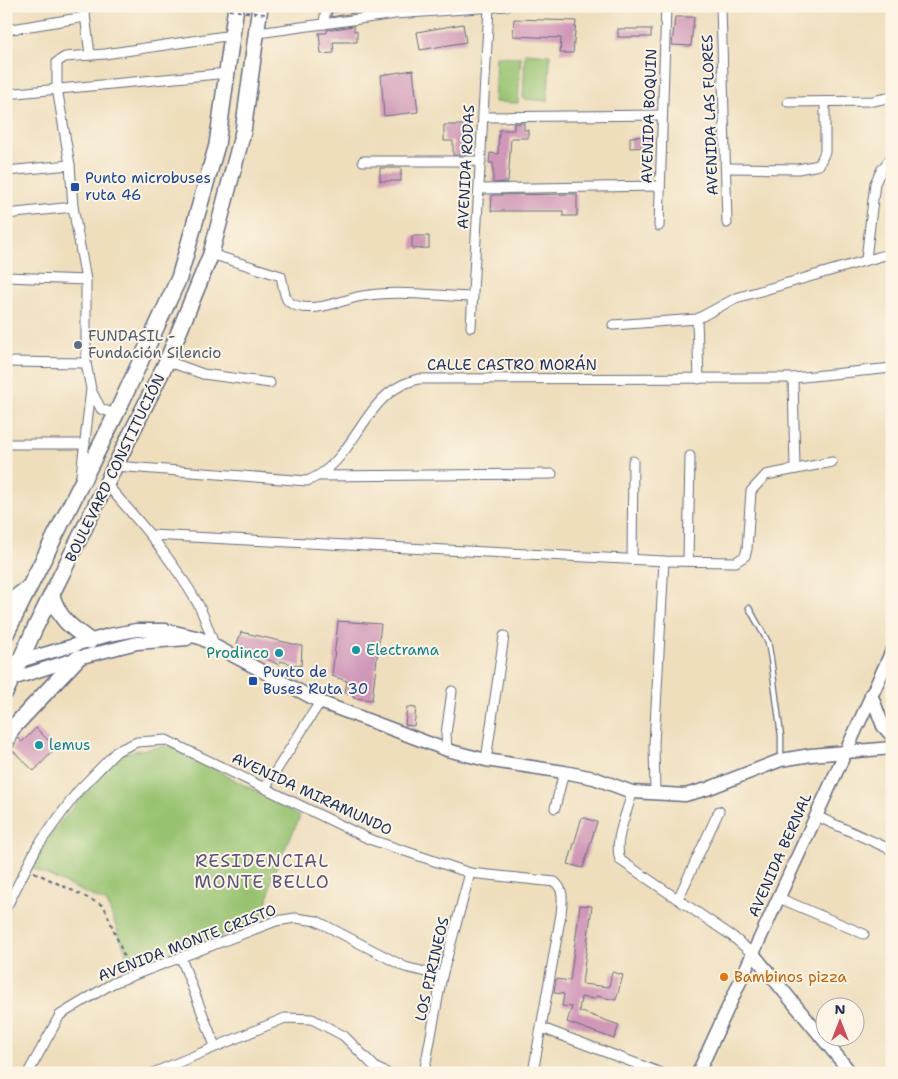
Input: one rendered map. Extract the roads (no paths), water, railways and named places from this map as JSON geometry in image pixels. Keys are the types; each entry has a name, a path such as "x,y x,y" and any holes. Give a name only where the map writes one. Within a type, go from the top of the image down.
{"highway":[{"name":"BOULEVARD CONSTITUCIÓN","path":"6,634 32,586 116,414 179,278 217,145 228,73 232,35 232,8"},
{"name":"BOULEVARD CONSTITUCIÓN","path":"8,684 13,663 52,596 108,485 115,466 167,361 211,254 243,132 263,10"},
{"path":"7,603 32,586"},
{"path":"52,596 58,613 65,622 90,641"},
{"path":"6,735 78,658"}],"street":[{"path":"84,6 90,55"},
{"path":"324,24 326,6"},
{"path":"258,33 324,24 396,10 507,6"},
{"name":"AVENIDA BOQUIN","path":"659,226 666,6"},
{"name":"AVENIDA LAS FLORES","path":"721,6 728,223"},
{"name":"AVENIDA RODAS","path":"471,327 489,8"},
{"path":"6,30 85,17"},
{"path":"80,485 90,389 86,363 86,280 72,207 70,165 58,88 58,60 232,35"},
{"path":"6,94 228,73"},
{"path":"788,102 873,101 892,97"},
{"path":"726,168 798,169 819,165 825,152 825,102"},
{"path":"483,117 661,116"},
{"path":"866,259 875,183 882,169 892,157"},
{"path":"363,161 481,161"},
{"path":"6,171 70,165"},
{"path":"479,189 660,186"},
{"path":"6,214 72,207"},
{"path":"613,325 697,320 736,298 892,253"},
{"path":"211,254 281,276 287,299 303,307 327,305 380,294 473,297"},
{"path":"6,277 86,280"},
{"path":"697,320 699,379"},
{"path":"167,361 202,374 270,383"},
{"path":"6,362 86,363"},
{"name":"CALLE CASTRO MORÁN","path":"321,476 334,463 381,402 398,386 418,379 793,378 892,368"},
{"path":"793,378 795,469"},
{"path":"90,389 101,409 116,414"},
{"path":"6,444 85,444"},
{"path":"688,561 690,456"},
{"path":"632,559 633,461"},
{"path":"151,535 664,561 736,562 745,556 747,549 751,491 766,475 832,462"},
{"path":"115,466 307,481 321,476 552,474"},
{"path":"108,485 151,535 199,606 216,646"},
{"path":"655,793 654,744 664,561"},
{"path":"13,663 136,630 166,630 200,638 320,702 447,750 486,760 594,778 632,792 685,795 707,790 781,760 892,748"},
{"path":"486,760 504,636"},
{"path":"8,684 78,658 137,643 200,638"},
{"name":"AVENIDA BERNAL","path":"698,1073 754,955 844,752 892,651"},
{"path":"447,750 446,734 452,691"},
{"path":"871,694 883,726 892,736"},
{"path":"265,788 320,702"},
{"path":"6,746 17,722"},
{"name":"AVENIDA MIRAMUNDO","path":"6,908 37,847 78,790 117,751 137,742 166,740 369,839 470,873 554,882 561,887 563,894 561,914 533,1073"},
{"path":"555,808 564,772"},
{"path":"632,792 618,844 617,853 620,860 732,936 754,955 851,1073"},
{"path":"678,899 719,811"},
{"path":"816,816 892,850"},
{"name":"LOS PIRINEOS","path":"424,1073 442,976 470,873"},
{"path":"779,898 864,934"},
{"name":"AVENIDA MONTE CRISTO","path":"28,1073 60,1015 113,983 276,921 295,918 317,920 405,967 442,976"},
{"path":"181,958 215,1046"},
{"path":"153,1073 285,1018 312,1019 344,1036 376,1068 387,1073"},
{"path":"542,1028 660,1073"}],"lane":[{"path":"750,608 768,642 772,659 781,736 781,760"}],"place":[{"name":"Punto microbuses ruta 46","path":"75,187"},
{"name":"FUNDASIL - Fundación Silencio","path":"78,345"},
{"name":"Electrama","path":"356,650"},
{"name":"Prodinco","path":"279,653"},
{"name":"Punto de Buses Ruta 30","path":"253,681"},
{"name":"lemus","path":"39,745"},
{"name":"Bambinos pizza","path":"724,977"}],"district":[{"name":"RESIDENCIAL MONTE BELLO","path":"262,871"}]}
